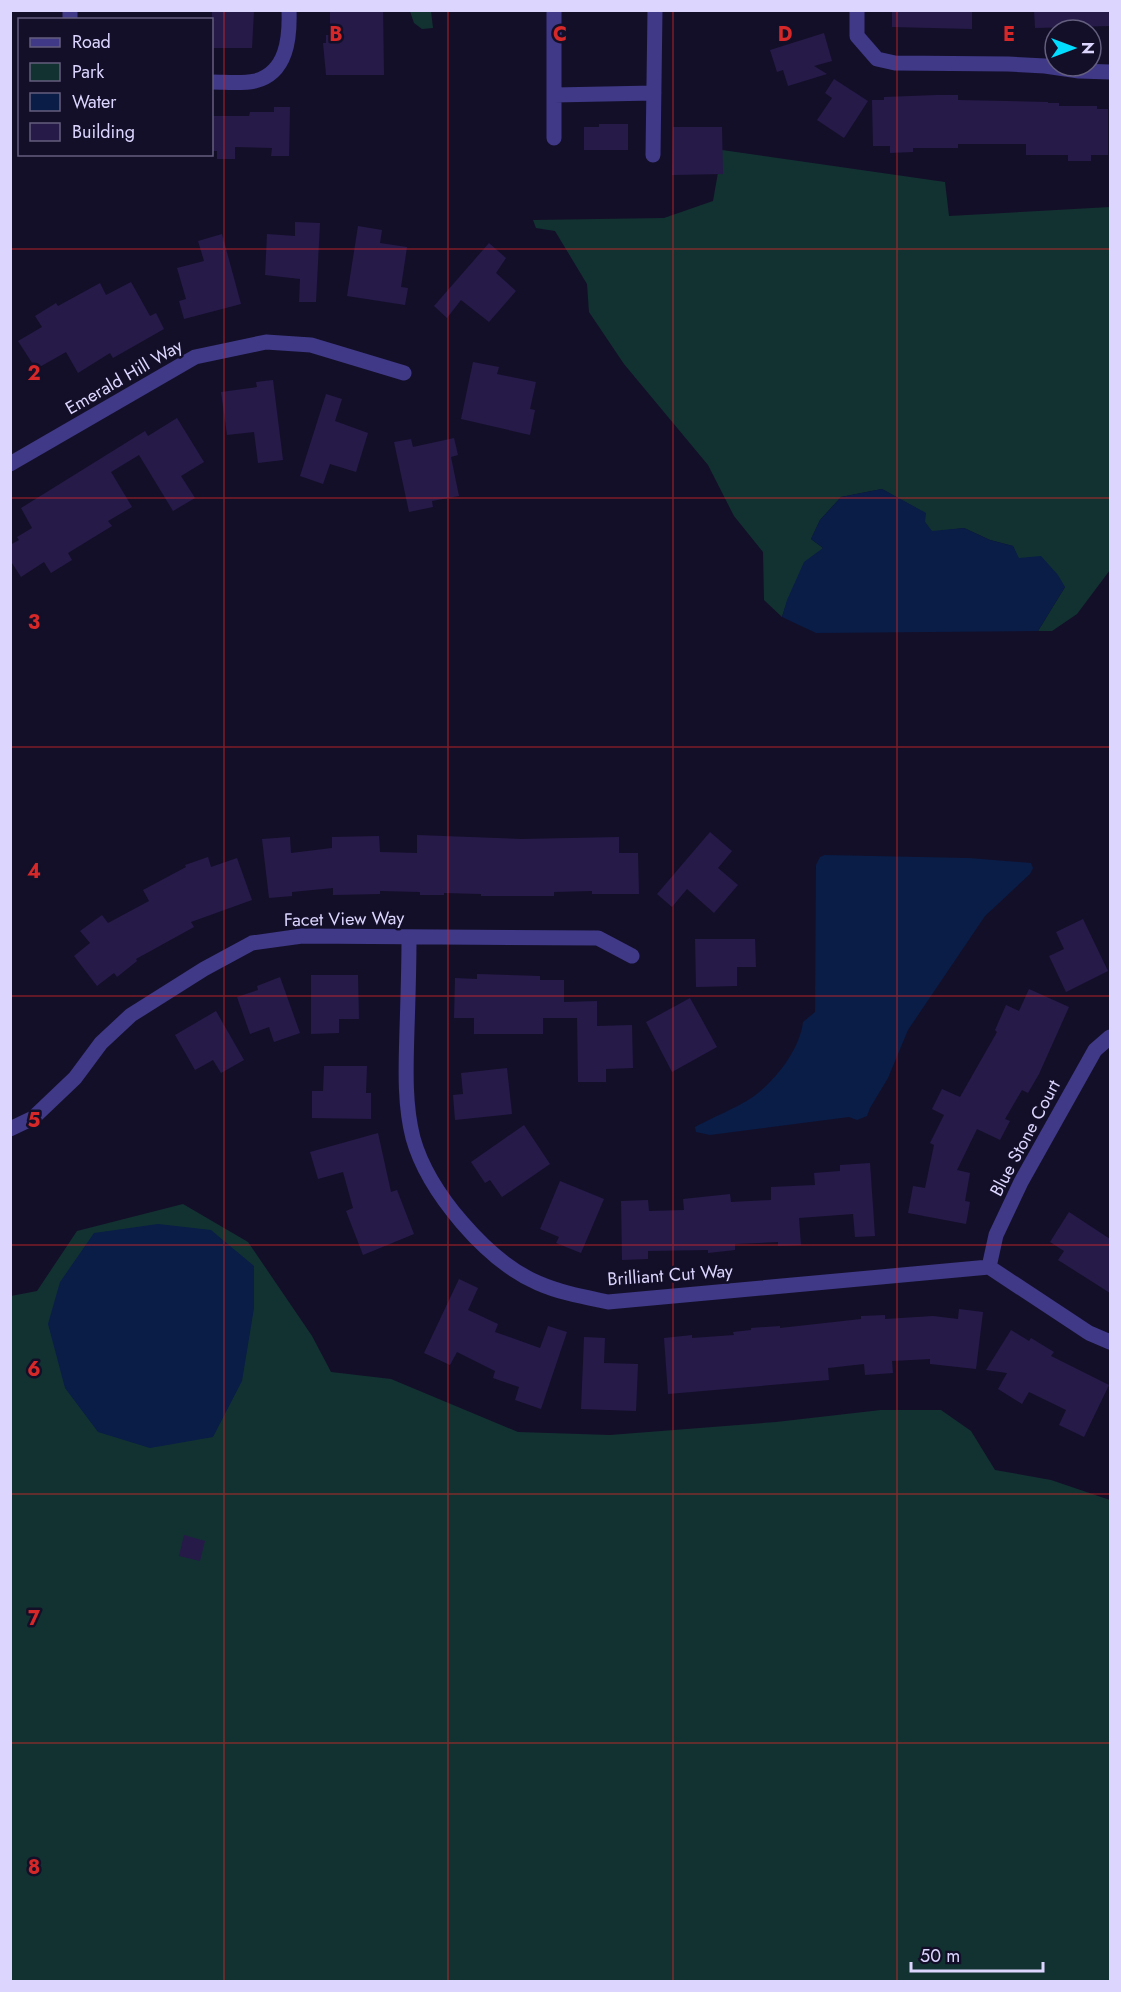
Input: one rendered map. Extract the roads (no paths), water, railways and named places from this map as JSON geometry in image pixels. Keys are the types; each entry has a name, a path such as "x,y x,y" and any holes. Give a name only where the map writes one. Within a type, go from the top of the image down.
{"street":[{"path":"213,82 253,81 269,76 282,63 290,31 289,10"},
{"path":"554,10 554,138"},
{"path":"653,155 655,10"},
{"path":"857,10 857,36 877,59 895,63 1008,64 1110,72"},
{"path":"554,95 654,93"},
{"name":"Emerald Hill Way","path":"10,464 195,357 266,342 311,345 404,373"},
{"name":"Facet View Way","path":"10,1129 33,1118 75,1078 101,1043 131,1015 204,969 252,943 302,936 598,938 632,956"},
{"name":"Brilliant Cut Way","path":"410,938 405,1081 413,1138 424,1166 455,1217 507,1266 537,1282 568,1294 608,1302 989,1267"},
{"name":"Blue Stone Court","path":"989,1267 996,1235 1021,1182 1095,1050 1110,1037"},
{"path":"989,1267 1089,1333 1110,1342"}],"water":[{"path":"882,489 926,513 925,522 932,531 964,528 990,540 1013,546 1019,558 1041,556 1058,575 1065,587 1038,631 816,633 782,617 804,562 823,548 811,539 820,520 841,497"},
{"path":"825,855 969,858 1031,863 1033,868 1030,874 985,916 908,1030 888,1078 867,1116 857,1120 849,1117 710,1135 696,1132 695,1127 745,1102 766,1086 793,1052 803,1022 815,1012 816,865 820,857"},
{"path":"158,1224 211,1230 254,1266 254,1308 242,1381 213,1437 150,1448 98,1432 65,1388 48,1324 60,1282 94,1233"}]}
